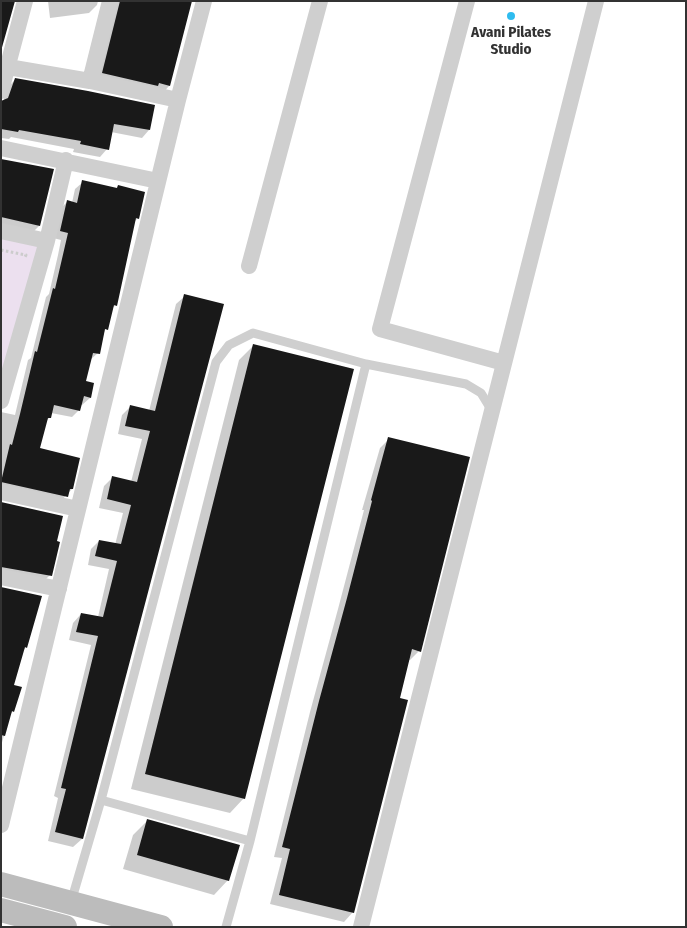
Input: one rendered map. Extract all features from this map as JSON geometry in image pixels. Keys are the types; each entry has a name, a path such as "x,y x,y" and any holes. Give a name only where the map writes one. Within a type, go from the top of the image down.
{"main road":[{"path":"1,884 162,927"},
{"path":"1,910 65,927"}],"street":[{"path":"1,91 25,1"},
{"path":"90,81 110,1"},
{"path":"1,825 158,181 204,1"},
{"path":"248,266 320,1"},
{"path":"466,1 380,329 504,363"},
{"path":"360,927 596,1"},
{"path":"8,67 90,81 178,100"},
{"path":"1,148 66,160 158,181"},
{"path":"1,401 46,241 66,160"},
{"path":"1,231 46,241"},
{"path":"1,492 78,509"},
{"path":"1,577 59,589"}],"lane":[{"path":"70,903 101,800 216,362 229,345 254,333 366,364 466,384 481,393 492,411"},
{"path":"226,927 250,841 366,364"},
{"path":"101,800 250,841"}],"path":[{"path":"1,250 26,255 23,264"}],"shaded area":[{"path":"1,231 47,241 1,401"}],"building":[{"path":"1,1 15,1 1,51"},
{"path":"120,1 192,1 170,86 159,83 158,86 102,73"},
{"path":"15,78 155,105 150,130 114,124 109,150 80,144 81,141 19,130 18,132 1,129 1,101 8,98"},
{"path":"1,159 54,169 40,226 1,217"},
{"path":"82,180 117,188 118,185 145,192 139,219 136,218 117,306 114,305 108,330 105,329 100,354 93,353 86,381 94,383 91,398 84,396 80,411 54,405 51,418 48,418 40,448 80,458 73,489 70,489 68,497 1,482 35,351 37,352 53,288 55,289 68,233 60,231 67,200 77,203"},
{"path":"184,294 224,304 83,839 55,832 66,789 61,788 98,636 76,632 81,613 103,617 117,561 95,556 99,540 121,544 131,505 107,499 112,476 137,482 150,431 125,426 130,405 155,411"},
{"path":"253,344 354,369 245,799 145,774"},
{"path":"388,437 470,457 421,652 412,649 400,698 408,700 354,913 279,895 290,849 282,847"},
{"path":"1,502 63,516 57,541 60,542 52,576 1,567"},
{"path":"1,587 42,596 14,685 22,687 14,712 12,711 5,736 1,735"},
{"path":"147,819 240,845 229,881 137,855"}],"place":[{"name":"Avani Pilates Studio","path":"511,16"}]}
